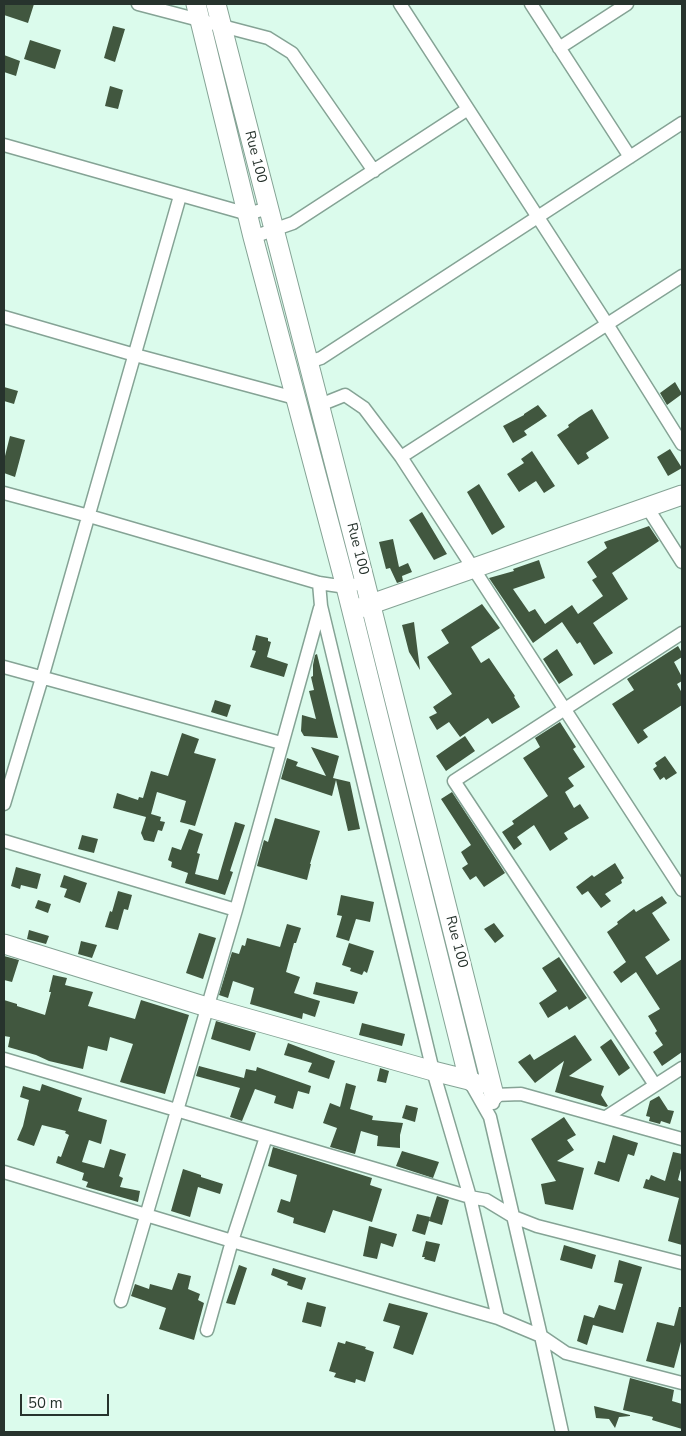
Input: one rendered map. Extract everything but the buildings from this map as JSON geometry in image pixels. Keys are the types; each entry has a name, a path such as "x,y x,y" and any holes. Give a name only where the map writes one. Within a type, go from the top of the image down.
{"street":[{"path":"138,4 198,12 222,26 268,38 292,53 374,171"},
{"name":"Rue 100","path":"216,4 366,582 494,1095"},
{"path":"400,4 607,324 682,444"},
{"path":"531,4 630,157"},
{"path":"559,48 626,4"},
{"path":"198,12 253,237 346,587 469,1080 490,1117 562,1432"},
{"path":"253,237 293,224 468,109"},
{"path":"309,362 322,358 682,123"},
{"path":"4,145 248,214 268,208"},
{"path":"4,804 89,516 180,196"},
{"path":"401,457 682,276"},
{"path":"4,317 295,398"},
{"path":"320,405 345,395 364,408 401,457 682,890"},
{"path":"4,493 320,583 346,587 366,582"},
{"path":"351,611 682,496"},
{"path":"647,507 682,562"},
{"path":"320,583 320,606 433,1071 470,1197 498,1318"},
{"path":"122,1301 236,910 320,606"},
{"path":"655,1085 454,781 682,633"},
{"path":"4,667 281,743"},
{"path":"4,842 236,910"},
{"path":"4,944 207,1007 469,1080 494,1095 521,1094 682,1139"},
{"path":"4,1059 177,1112 486,1200 514,1217 537,1226 682,1263"},
{"path":"606,1117 682,1068"},
{"path":"490,1117 494,1095"},
{"path":"207,1330 232,1241 266,1137"},
{"path":"4,1172 232,1241 498,1318 541,1336 566,1353 682,1383"}]}
